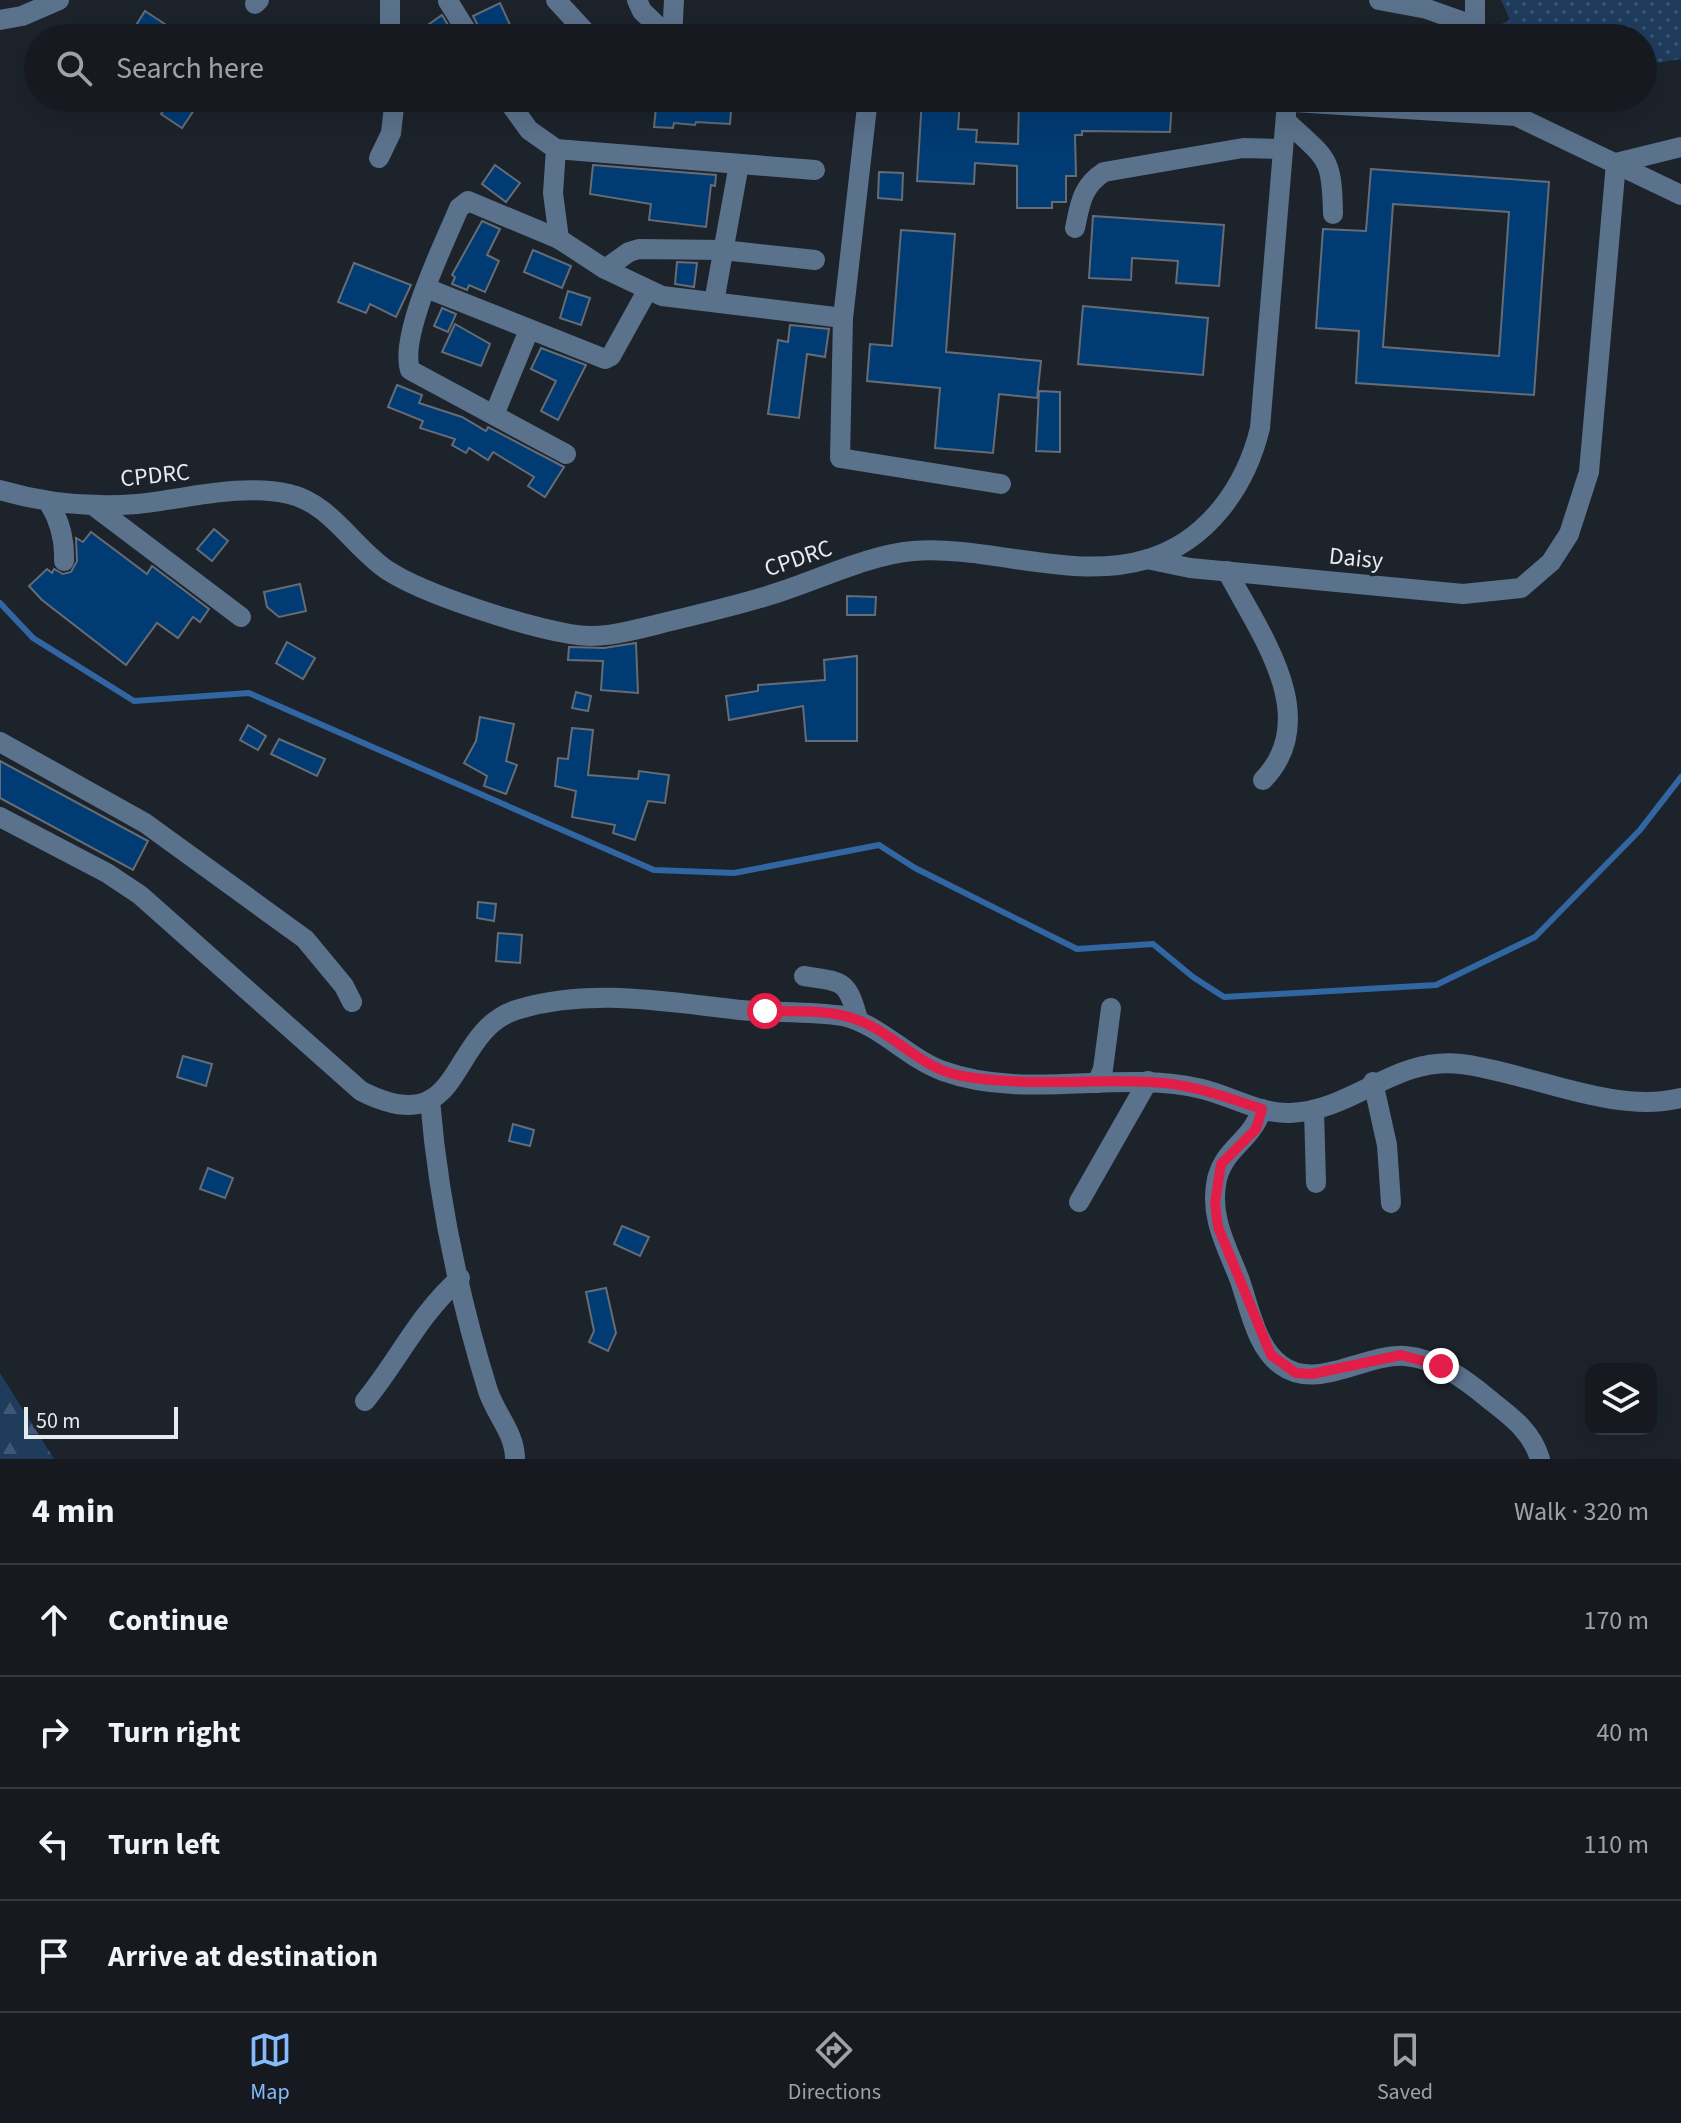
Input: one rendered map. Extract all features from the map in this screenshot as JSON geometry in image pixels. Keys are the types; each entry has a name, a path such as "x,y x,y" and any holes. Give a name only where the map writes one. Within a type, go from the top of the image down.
{"street":[{"path":"0,20 22,16 59,0"},
{"path":"390,0 390,24"},
{"path":"556,0 578,24"},
{"path":"637,0 642,11 656,24"},
{"path":"672,24 674,0"},
{"path":"1379,0 1427,9 1460,24"},
{"path":"1475,0 1477,24"},
{"path":"448,1 462,24"},
{"path":"379,158 391,133 393,112"},
{"path":"516,112 529,130 556,149 815,170"},
{"path":"866,112 843,318 840,458 1001,484"},
{"path":"1287,112 1326,158 1333,172 1333,214"},
{"name":"CPDRC","path":"0,490 49,503 94,506 247,491 292,494 317,504 360,548 388,571 520,622 595,637 764,597 911,551 1085,567 1147,559 1201,530 1240,484 1253,459 1260,428 1287,112"},
{"path":"1521,112 1681,195"},
{"path":"1616,163 1681,147"},
{"path":"1075,228 1081,195 1093,179 1104,172 1243,148 1283,149"},
{"path":"556,149 553,193 559,239"},
{"name":"Daisy","path":"1147,559 1227,571 1463,594 1521,588 1551,562 1569,534 1589,472 1616,163"},
{"path":"714,302 732,219 739,164"},
{"path":"566,454 410,370 406,350 426,288 459,208 468,201 559,239 605,269 647,291 843,318"},
{"path":"605,269 629,252 639,249 723,250 815,260"},
{"path":"426,288 605,359 611,356 647,291"},
{"path":"494,415 529,330"},
{"path":"49,503 58,518 64,543 64,561"},
{"path":"94,506 241,617"},
{"path":"1227,571 1276,659 1284,683 1288,708 1282,753 1263,780"},
{"path":"0,742 145,823 305,939 344,986 352,1002"},
{"path":"0,817 107,873 140,895 361,1091 396,1105 413,1106 430,1100 450,1085 478,1037 515,1010 560,1001 632,997 753,1011 822,1013 858,1019 927,1063 959,1076 1021,1083 1148,1081 1202,1089 1285,1114 1336,1105 1373,1082 1423,1064 1460,1063 1602,1096 1665,1102 1681,1098"},
{"path":"804,976 843,983 849,990 858,1019"},
{"path":"1097,1083 1103,1069 1111,1008"},
{"path":"1079,1202 1148,1081"},
{"path":"1373,1082 1387,1145 1391,1203"},
{"path":"430,1100 444,1214 489,1394 511,1436 515,1459"},
{"path":"1262,1109 1256,1129 1221,1164 1215,1203 1218,1227 1262,1340 1280,1365 1296,1373 1312,1374 1382,1357 1418,1358 1464,1378 1517,1422 1532,1439 1540,1459"},
{"path":"1314,1110 1316,1183"},
{"path":"365,1401 385,1377 430,1305 460,1278"}],"green space":[{"path":"1501,0 1681,0 1681,59 1657,63 1657,24 1502,24 1510,20"},
{"path":"0,1373 54,1459 0,1459"}],"building":[{"path":"500,3 510,24 477,24 473,16"},
{"path":"145,11 165,24 137,24"},
{"path":"442,15 447,24 429,24"},
{"path":"162,112 193,112 182,128 161,114"},
{"path":"656,112 731,112 730,124 696,122 695,125 674,123 673,128 654,127"},
{"path":"921,112 959,112 958,129 977,130 976,142 1018,144 1019,112 1171,112 1170,132 1082,131 1082,135 1075,135 1076,176 1066,176 1066,202 1052,202 1052,208 1017,208 1017,166 975,163 974,184 917,181"},
{"path":"495,165 520,183 506,202 482,184"},
{"path":"593,165 716,175 715,186 711,185 706,227 649,220 651,204 590,194"},
{"path":"1371,169 1549,182 1534,395 1356,383 1359,331 1316,328 1323,229 1366,231","holes":["1393,204 1509,212 1499,356 1383,347"]},
{"path":"879,172 903,173 902,200 878,198"},
{"path":"1093,216 1224,225 1219,286 1176,283 1178,261 1132,258 1131,280 1089,278"},
{"path":"482,221 500,229 487,255 499,261 485,292 469,285 467,290 452,284 455,277 452,275"},
{"path":"901,230 955,234 946,352 1041,361 1037,398 999,394 993,453 935,448 940,388 867,381 870,344 892,346"},
{"path":"533,250 571,266 562,288 524,272"},
{"path":"677,262 697,263 694,287 675,284"},
{"path":"354,263 411,285 396,317 370,304 366,313 338,302"},
{"path":"568,291 590,298 581,325 560,318"},
{"path":"1083,306 1208,318 1203,375 1078,364"},
{"path":"442,308 456,314 448,332 434,326"},
{"path":"455,324 490,344 481,366 442,352"},
{"path":"790,325 829,329 825,357 807,354 799,418 768,414 778,340 788,342"},
{"path":"541,348 586,365 558,420 541,411 556,381 531,369"},
{"path":"397,385 422,395 419,403 462,417 486,431 488,427 564,467 545,497 528,486 534,477 493,452 488,460 469,448 466,453 452,445 455,439 420,428 423,421 388,407"},
{"path":"1039,391 1060,392 1060,452 1036,451"},
{"path":"214,529 228,541 212,561 197,549"},
{"path":"91,532 147,574 152,566 209,609 200,622 193,617 178,638 157,623 126,665 42,600 29,586 47,569 52,573 54,569 63,574 71,572 77,561 76,538 83,542"},
{"path":"300,584 306,611 279,617 267,607 264,592"},
{"path":"847,596 876,597 875,615 847,615"},
{"path":"287,642 315,658 303,679 276,663"},
{"path":"636,643 638,693 601,690 603,661 568,660 569,647 604,648"},
{"path":"857,656 857,741 806,741 803,706 729,720 726,696 758,691 758,685 825,680 824,660"},
{"path":"576,692 591,696 588,711 572,708"},
{"path":"480,717 514,724 506,761 517,765 506,794 484,786 487,776 464,763 476,741"},
{"path":"248,725 266,736 258,750 240,740"},
{"path":"572,728 593,730 588,775 638,779 639,771 669,775 665,803 648,801 635,840 613,833 615,825 572,817 576,791 555,786 558,758 568,759"},
{"path":"279,739 325,759 317,776 271,754"},
{"path":"0,761 148,841 133,870 0,798"},
{"path":"478,902 496,904 494,921 477,918"},
{"path":"498,933 522,935 520,963 496,961"},
{"path":"183,1056 212,1064 206,1086 177,1077"},
{"path":"513,1124 534,1130 530,1146 509,1141"},
{"path":"208,1168 233,1178 225,1198 200,1189"},
{"path":"622,1226 649,1237 640,1256 614,1244"},
{"path":"606,1288 616,1333 608,1351 589,1342 594,1331 586,1292"}],"waterway":[{"path":"0,603 33,638 134,701 249,693 654,870 734,873 879,845 915,868 1077,949 1153,944 1193,977 1224,997 1436,985 1535,937 1640,830 1681,777"}],"route":[{"path":"765,1011 822,1013 858,1019 941,1071 959,1076 1021,1083 1148,1081 1202,1089 1262,1109 1256,1129 1221,1164 1215,1219 1262,1340 1271,1355 1280,1365 1296,1373 1325,1372 1401,1355 1441,1366"}]}
